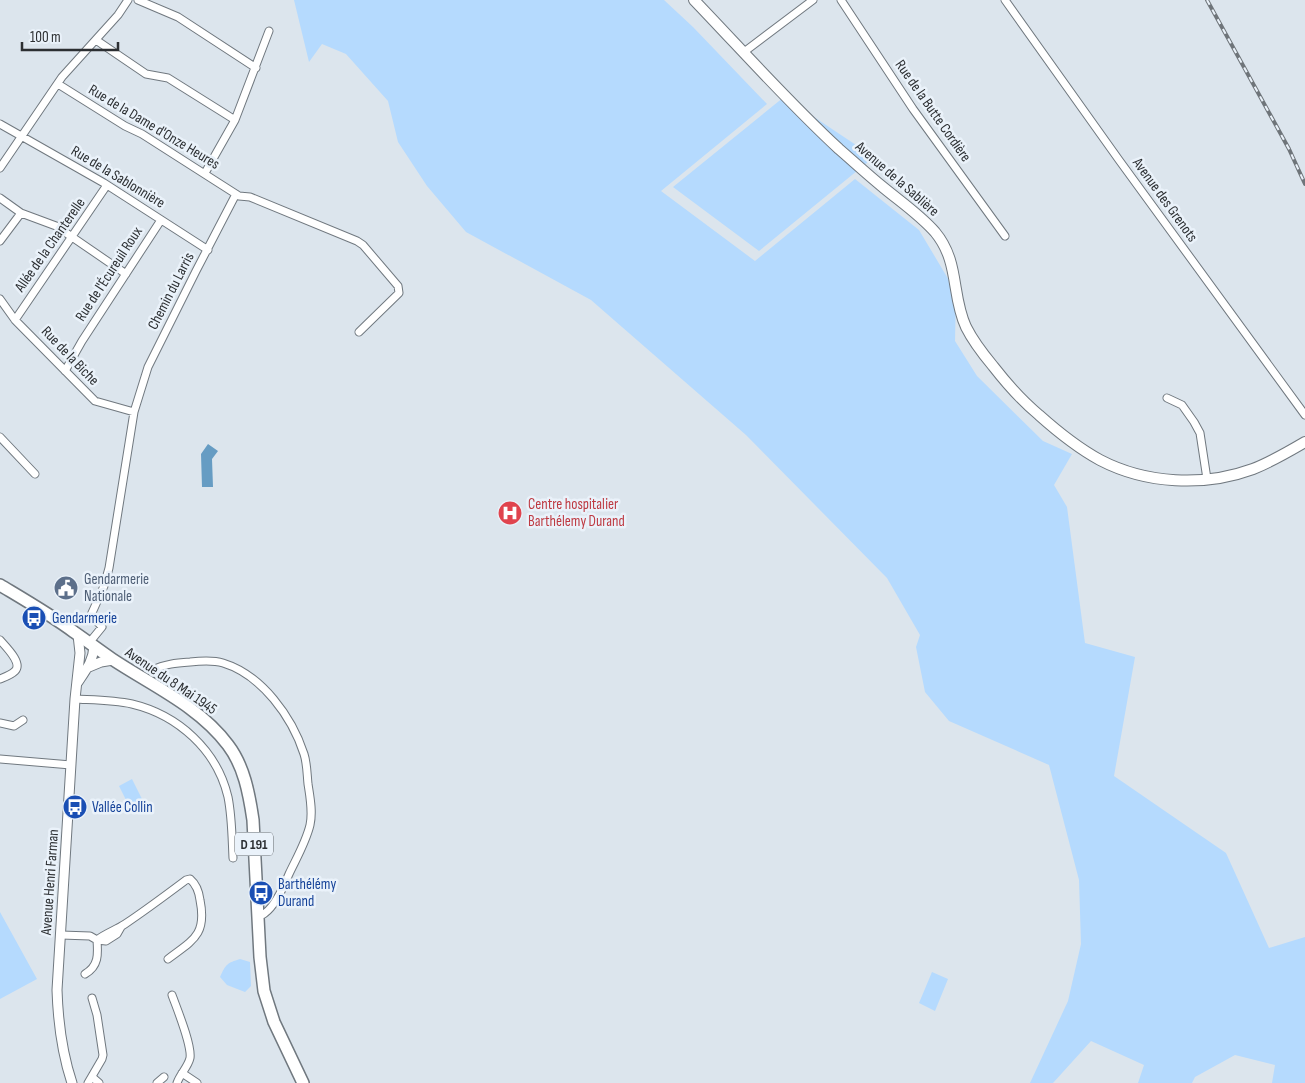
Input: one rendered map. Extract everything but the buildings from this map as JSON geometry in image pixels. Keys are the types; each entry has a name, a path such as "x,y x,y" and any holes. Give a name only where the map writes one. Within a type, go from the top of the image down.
{"main road":[{"name":"Avenue de la Sablière","path":"694,0 808,120 871,177 926,222 936,234 949,256 966,327 981,351 1012,390 1031,409 1077,446 1118,468 1166,480 1188,481 1229,476 1252,470 1305,442"},
{"name":"Avenue du 8 Mai 1945","path":"0,585 199,716 229,746 238,761 250,797 253,820 261,971 264,991 274,1022 303,1083"}],"street":[{"path":"0,168 62,77 118,15 128,0"},
{"path":"138,0 178,17 256,68"},
{"path":"744,52 813,0"},
{"name":"Rue de la Butte Cordière","path":"841,0 913,108 1005,236"},
{"name":"Avenue des Grenots","path":"1005,0 1305,415"},
{"path":"205,173 235,120 269,31"},
{"path":"96,40 146,74 168,78 235,120"},
{"name":"Rue de la Dame d'Onze Heures","path":"58,84 125,126 142,134 236,194"},
{"path":"0,120 12,132"},
{"path":"0,124 12,132"},
{"name":"Rue de la Sablonnière","path":"12,132 107,185 208,250"},
{"name":"Allée de la Chanterelle","path":"15,320 107,185"},
{"path":"236,194 250,197 363,245 398,286 399,293 359,332"},
{"name":"Chemin du Larris","path":"91,645 102,627 91,615 110,568 134,412 150,362 236,194"},
{"path":"0,198 21,212 56,226 126,274"},
{"path":"0,241 21,212"},
{"name":"Rue de l'Écureuil Roux","path":"65,371 82,341 161,220"},
{"name":"Rue de la Biche","path":"0,299 15,320 95,401 134,412"},
{"path":"1168,398 1182,405 1200,434 1207,479"},
{"path":"0,437 35,474"},
{"name":"Avenue Henri Farman","path":"72,1083 61,1035 57,990 75,699 80,652 78,635"},
{"path":"0,640 16,660 18,666 14,672 0,679"},
{"path":"77,682 89,667 92,658 91,645 80,652"},
{"path":"89,667 113,660"},
{"path":"153,670 160,666 204,661 222,662 236,668 251,677 266,690 278,705 292,728 304,754 310,798 310,825 303,845 276,901 265,913 258,916"},
{"path":"75,699 114,701 148,708 175,722 202,746 212,759 222,778 228,796 231,814 233,858"},
{"path":"0,723 14,726 23,720"},
{"path":"0,760 71,765"},
{"path":"60,934 90,936 97,940 106,941 117,934 122,926 190,879 197,887 202,908 200,931 194,939 168,959"},
{"path":"86,974 95,966 98,958 97,940"},
{"path":"172,995 189,1046 190,1056 178,1083"},
{"path":"92,998 97,1015 103,1055 90,1080 99,1083"},
{"path":"182,1073 197,1083"},
{"path":"157,1083 164,1077"}],"shaded area":[{"path":"294,0 664,0 693,27 767,104 661,191 755,261 855,179 919,230 956,292 955,341 977,376 1043,441 1072,454 1054,485 1067,507 1085,643 1135,657 1114,776 1226,853 1269,948 1305,937 1305,1083 1272,1083 1275,1065 1235,1055 1195,1077 1192,1083 1138,1083 1144,1065 1091,1041 1053,1083 1030,1083 1068,1001 1081,944 1079,880 1049,765 949,721 925,692 916,647 920,635 887,578 746,435 591,300 466,232 427,186 398,142 388,101 346,54 322,44 309,62"},
{"path":"784,97 874,157 759,251 673,187"},
{"path":"208,444 218,451 212,459 213,487 202,487 201,454"},
{"path":"132,779 143,801 130,808 119,786"},
{"path":"0,912 37,979 0,999"},
{"path":"240,959 250,962 251,986 245,992 227,985 220,977 227,965"},
{"path":"932,972 948,979 935,1011 919,1003"}],"railway":[{"path":"1207,0 1289,149 1305,184"}],"place":[{"name":"Centre hospitalier Barthélemy Durand","path":"510,513"},
{"name":"Gendarmerie Nationale","path":"66,588"},
{"name":"Gendarmerie","path":"34,618"},
{"name":"Vallée Collin","path":"75,807"},
{"name":"Barthélémy Durand","path":"261,893"}]}
